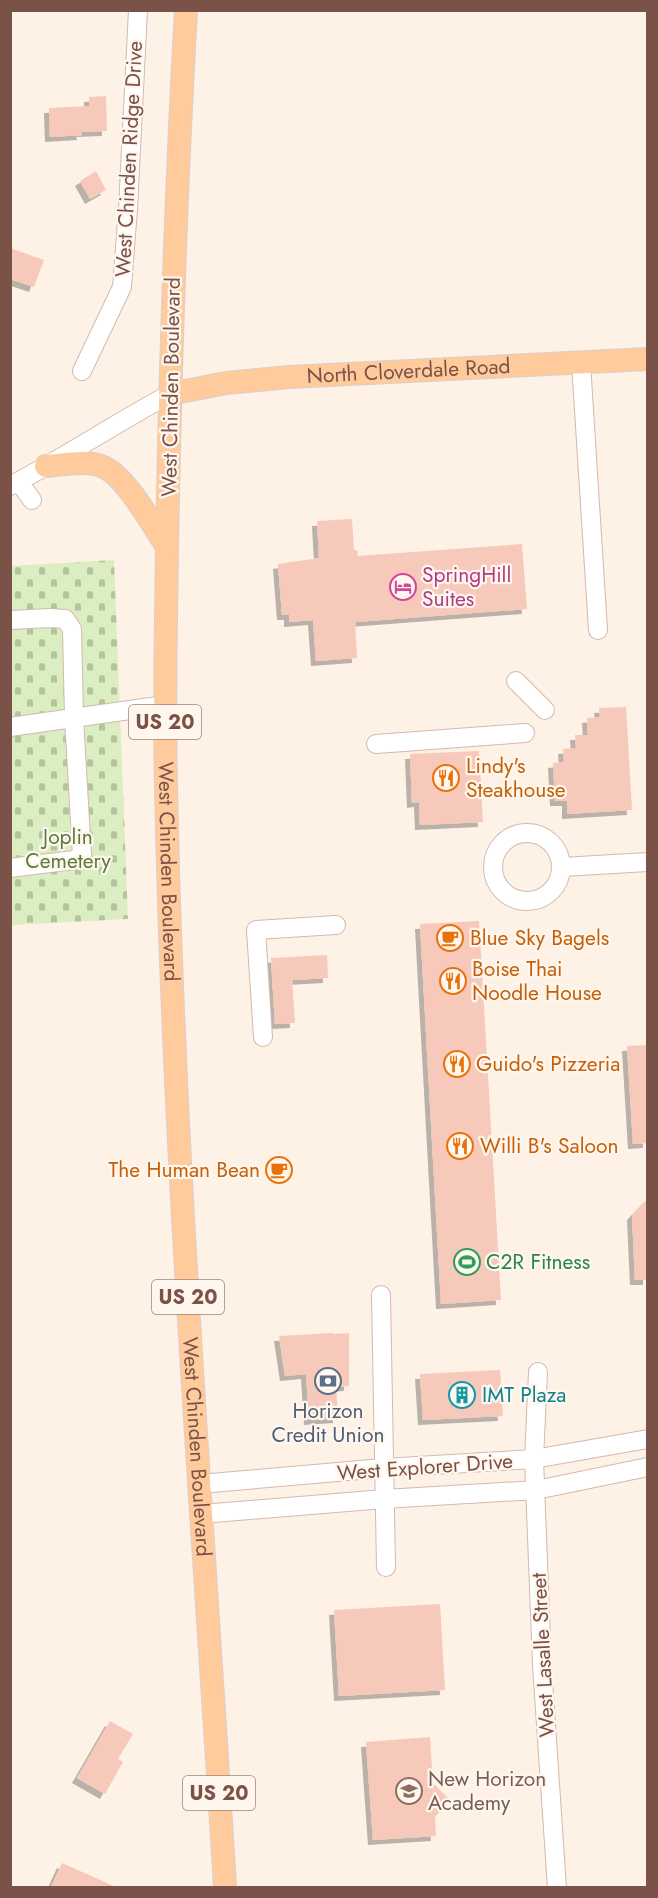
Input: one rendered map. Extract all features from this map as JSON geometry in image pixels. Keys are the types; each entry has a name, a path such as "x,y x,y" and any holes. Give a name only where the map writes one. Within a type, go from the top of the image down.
{"main road":[{"name":"West Chinden Boulevard","path":"186,10 176,204 170,394 165,705 166,786 177,1083 225,1887"},
{"name":"North Cloverdale Road","path":"170,394 226,382 289,377 648,359"},
{"path":"46,466 81,463 102,466 123,482 167,548"}],"street":[{"name":"West Chinden Ridge Drive","path":"82,371 122,287 138,10"},
{"path":"581,363 598,630"},
{"path":"32,500 15,484 170,394"},
{"path":"10,620 65,619 72,629 74,718 82,855 74,860 10,868"},
{"path":"516,681 545,710"},
{"path":"10,727 165,705"},
{"path":"376,744 525,734"},
{"path":"562,867 648,862"},
{"path":"263,1037 256,930 336,925"},
{"path":"381,1295 386,1567"},
{"name":"West Lasalle Street","path":"538,1372 534,1459 542,1665 557,1887"},
{"name":"West Explorer Drive","path":"200,1484 383,1468 534,1459 648,1439"},
{"name":"West Explorer Drive","path":"202,1514 384,1499 536,1490 648,1467"}],"green space":[{"name":"Joplin Cemetery","path":"114,560 128,919 11,925 11,566"}],"building":[{"path":"106,96 107,131 50,137 49,108 89,106 89,97"},
{"path":"96,171 106,190 90,199 80,181"},
{"path":"10,248 44,260 34,287 10,279"},
{"name":"SpringHill Suites","path":"352,519 354,550 357,550 358,556 522,544 527,609 355,622 357,658 316,661 313,620 289,622 289,615 282,615 278,564 319,558 317,521"},
{"path":"626,707 632,810 567,814 567,801 555,801 553,763 564,762 563,749 576,748 575,735 588,735 587,718 600,717 599,708"},
{"name":"Lindy's Steakhouse","path":"479,751 483,822 420,825 419,802 412,803 410,754"},
{"path":"479,921 501,1300 441,1304 420,924"},
{"path":"327,955 328,978 292,980 295,1023 275,1024 271,958"},
{"path":"648,1045 648,1143 633,1144 627,1046"},
{"path":"648,1198 648,1280 635,1280 632,1215"},
{"name":"Horizon Credit Union","path":"349,1333 349,1386 336,1387 338,1418 309,1420 306,1374 285,1376 279,1336"},
{"name":"IMT Plaza","path":"500,1370 503,1416 423,1420 420,1374"},
{"path":"440,1604 445,1690 339,1696 334,1610"},
{"path":"110,1721 133,1734 118,1759 123,1762 105,1794 77,1778"},
{"path":"430,1737 433,1783 450,1800 435,1817 436,1836 373,1840 366,1742"},
{"path":"62,1863 116,1887 51,1887"}],"place":[{"name":"SpringHill Suites","path":"403,587"},
{"name":"Lindy's Steakhouse","path":"446,778"},
{"name":"Blue Sky Bagels","path":"450,938"},
{"name":"Boise Thai Noodle House","path":"453,981"},
{"name":"Guido's Pizzeria","path":"457,1064"},
{"name":"Willi B's Saloon","path":"460,1146"},
{"name":"The Human Bean","path":"279,1170"},
{"name":"C2R Fitness","path":"467,1262"},
{"name":"Horizon Credit Union","path":"328,1381"},
{"name":"IMT Plaza","path":"462,1395"},
{"name":"New Horizon Academy","path":"409,1791"}]}
